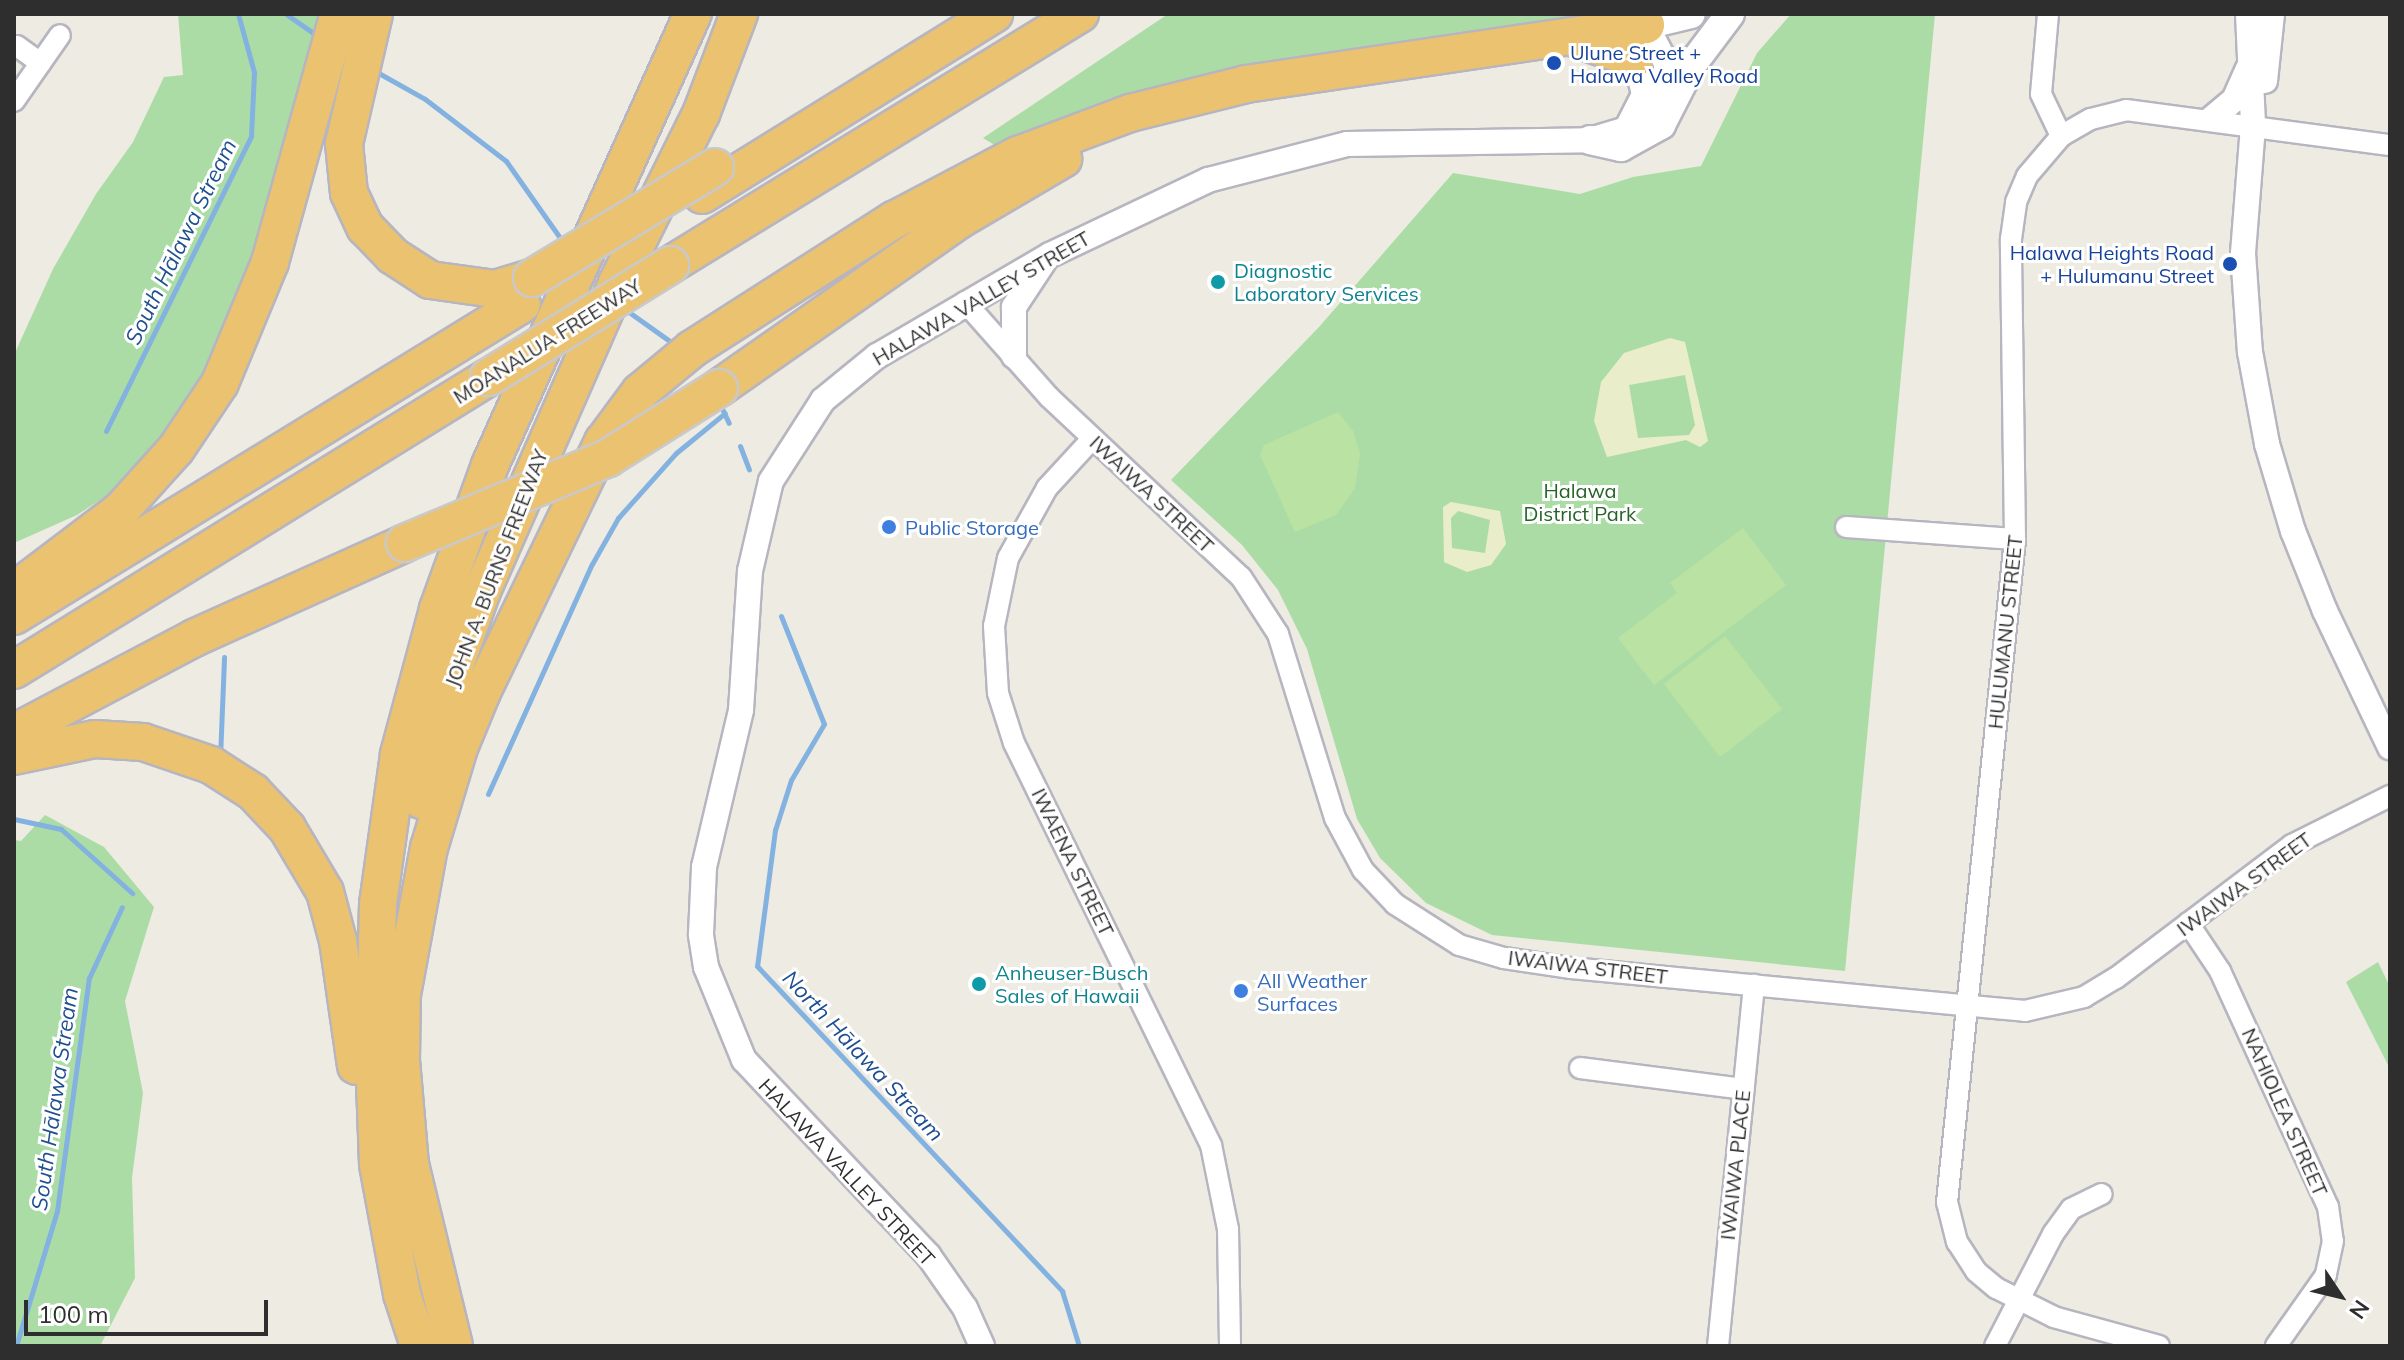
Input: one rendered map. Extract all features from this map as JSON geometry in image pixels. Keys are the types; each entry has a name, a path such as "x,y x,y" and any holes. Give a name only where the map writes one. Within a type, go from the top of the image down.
{"highway":[{"path":"597,222 658,62 668,14"},
{"name":"JOHN A. BURNS FREEWAY","path":"454,1346 394,1164 374,1057 378,904 399,754 460,540 567,288 693,14"},
{"name":"JOHN A. BURNS FREEWAY","path":"419,1346 402,1294 394,1164 401,1000 421,802 454,668 532,471 617,283 701,114 739,14"},
{"path":"701,114 752,14"},
{"name":"MOANALUA FREEWAY","path":"14,670 1080,14"},
{"path":"14,616 527,291 709,181 870,90 986,18"},
{"path":"401,1000 429,848 465,734 591,462 617,419 679,360 894,220 1018,155 1130,113 1193,96 1572,37 1644,18"},
{"path":"355,19 344,144 346,178 356,209 379,243 411,270 452,287 527,291"},
{"path":"14,591 121,510 176,449 220,383 270,262 318,80 355,19"},
{"path":"1572,37 1635,59"},
{"path":"14,733 194,638 405,543 608,458 719,388 905,257 1056,162 1106,139 1322,75"},
{"path":"14,756 83,740 143,742 211,765 254,794 287,828 325,892 394,1164"}],"main road":[{"path":"1644,18 1691,14"},
{"path":"1590,140 1621,147 1661,125 1691,66 1730,14"}],"street":[{"path":"2048,14 2041,94 2061,136"},
{"path":"2248,14 2253,47 2253,126 2243,253 2250,352 2267,444 2325,611 2390,747"},
{"path":"2253,126 2268,71 2272,14"},
{"path":"1623,130 1636,118 1644,94 1635,59 1644,18"},
{"name":"HALAWA VALLEY STREET","path":"982,1346 965,1308 928,1255 744,1060 711,986 701,934 704,867 747,677 752,555 771,481 801,429 845,380 965,302 1050,255 1208,180 1290,155 1403,139 1590,140 1623,130 1651,116 1666,82 1663,50 1644,18"},
{"path":"14,101 60,35"},
{"path":"17,46 40,63"},
{"path":"2211,119 2234,100 2246,80 2253,47"},
{"name":"HULUMANU STREET","path":"2159,1346 2054,1317 2019,1300 1976,1271 1957,1242 1947,1202 2015,539 2011,239 2027,176 2061,136 2091,119 2126,110 2390,145"},
{"path":"1014,356 1014,307 1050,255"},
{"name":"IWAIWA STREET","path":"965,302 1092,439 1241,577 1265,610 1282,646 1335,818 1363,870 1395,904 1459,945 1504,958 2025,1011 2084,997 2292,845 2390,796"},
{"name":"IWAENA STREET","path":"1092,439 1047,488 1008,558 994,626 998,693 1014,743 1211,1145 1228,1229 1230,1346"},
{"path":"1846,527 2015,539"},
{"name":"NAHIOLEA STREET","path":"2188,923 2220,971 2328,1207 2333,1241 2326,1275 2276,1346"},
{"name":"IWAIWA PLACE","path":"1718,1346 1754,985"},
{"path":"1580,1068 1743,1089"},
{"path":"1995,1346 2071,1209 2102,1194"}],"green space":[{"path":"178,14 323,14 257,259 208,375 160,441 106,496 77,515 14,543 14,355 53,269 96,194 133,142 164,77 183,75"},
{"path":"1168,14 1607,14 1262,62 1185,84 1006,152 983,138"},
{"name":"Halawa District Park","path":"1791,14 1935,14 1845,971 1492,935 1426,903 1380,858 1357,819 1307,649 1278,590 1242,545 1171,480 1319,327 1453,173 1580,194 1633,177 1701,166 1757,53"},
{"path":"1338,412 1353,431 1360,453 1355,488 1336,515 1295,532 1260,455 1264,445"},
{"path":"1743,528 1786,585 1654,685 1618,638 1677,593 1670,583"},
{"path":"1725,636 1782,709 1720,757 1664,684"},
{"path":"45,815 104,847 154,907 125,1001 143,1093 132,1178 135,1278 100,1346 14,1346 14,840 21,841"},
{"path":"2378,962 2390,987 2390,1069 2346,982"}],"sand":[{"path":"1670,338 1685,342 1708,441 1700,447 1686,440 1607,457 1594,421 1601,382 1624,353","holes":["1685,375 1695,425 1689,435 1638,438 1629,385"]},
{"path":"1451,502 1500,511 1506,544 1491,565 1467,572 1444,562 1443,507","holes":["1458,511 1490,520 1485,553 1452,548 1451,518"]}],"waterway":[{"name":"South Hālawa Stream","path":"106,431 251,136 254,72 238,14"},
{"name":"North Hālawa Stream","path":"286,14 319,37"},
{"name":"North Hālawa Stream","path":"375,71 425,99 506,161 565,245"},
{"name":"North Hālawa Stream","path":"626,310 671,342"},
{"name":"North Hālawa Stream","path":"719,402 729,423"},
{"path":"488,794 592,564 618,518 676,453 725,413"},
{"name":"North Hālawa Stream","path":"740,446 749,469"},
{"name":"North Hālawa Stream","path":"781,616 824,724 791,780 775,830 757,966 1062,1291 1079,1346"},
{"name":"South Hālawa Stream","path":"220,758 224,657"},
{"path":"14,819 61,829 132,893"},
{"name":"South Hālawa Stream","path":"16,1346 57,1211 89,978 122,907"}],"place":[{"name":"Ulune Street + Halawa Valley Road","path":"1554,63"},
{"name":"Halawa Heights Road + Hulumanu Street","path":"2230,264"},
{"name":"Diagnostic Laboratory Services","path":"1218,282"},
{"name":"Public Storage","path":"889,527"},
{"name":"Anheuser-Busch Sales of Hawaii","path":"979,984"},
{"name":"All Weather Surfaces","path":"1241,991"}]}
